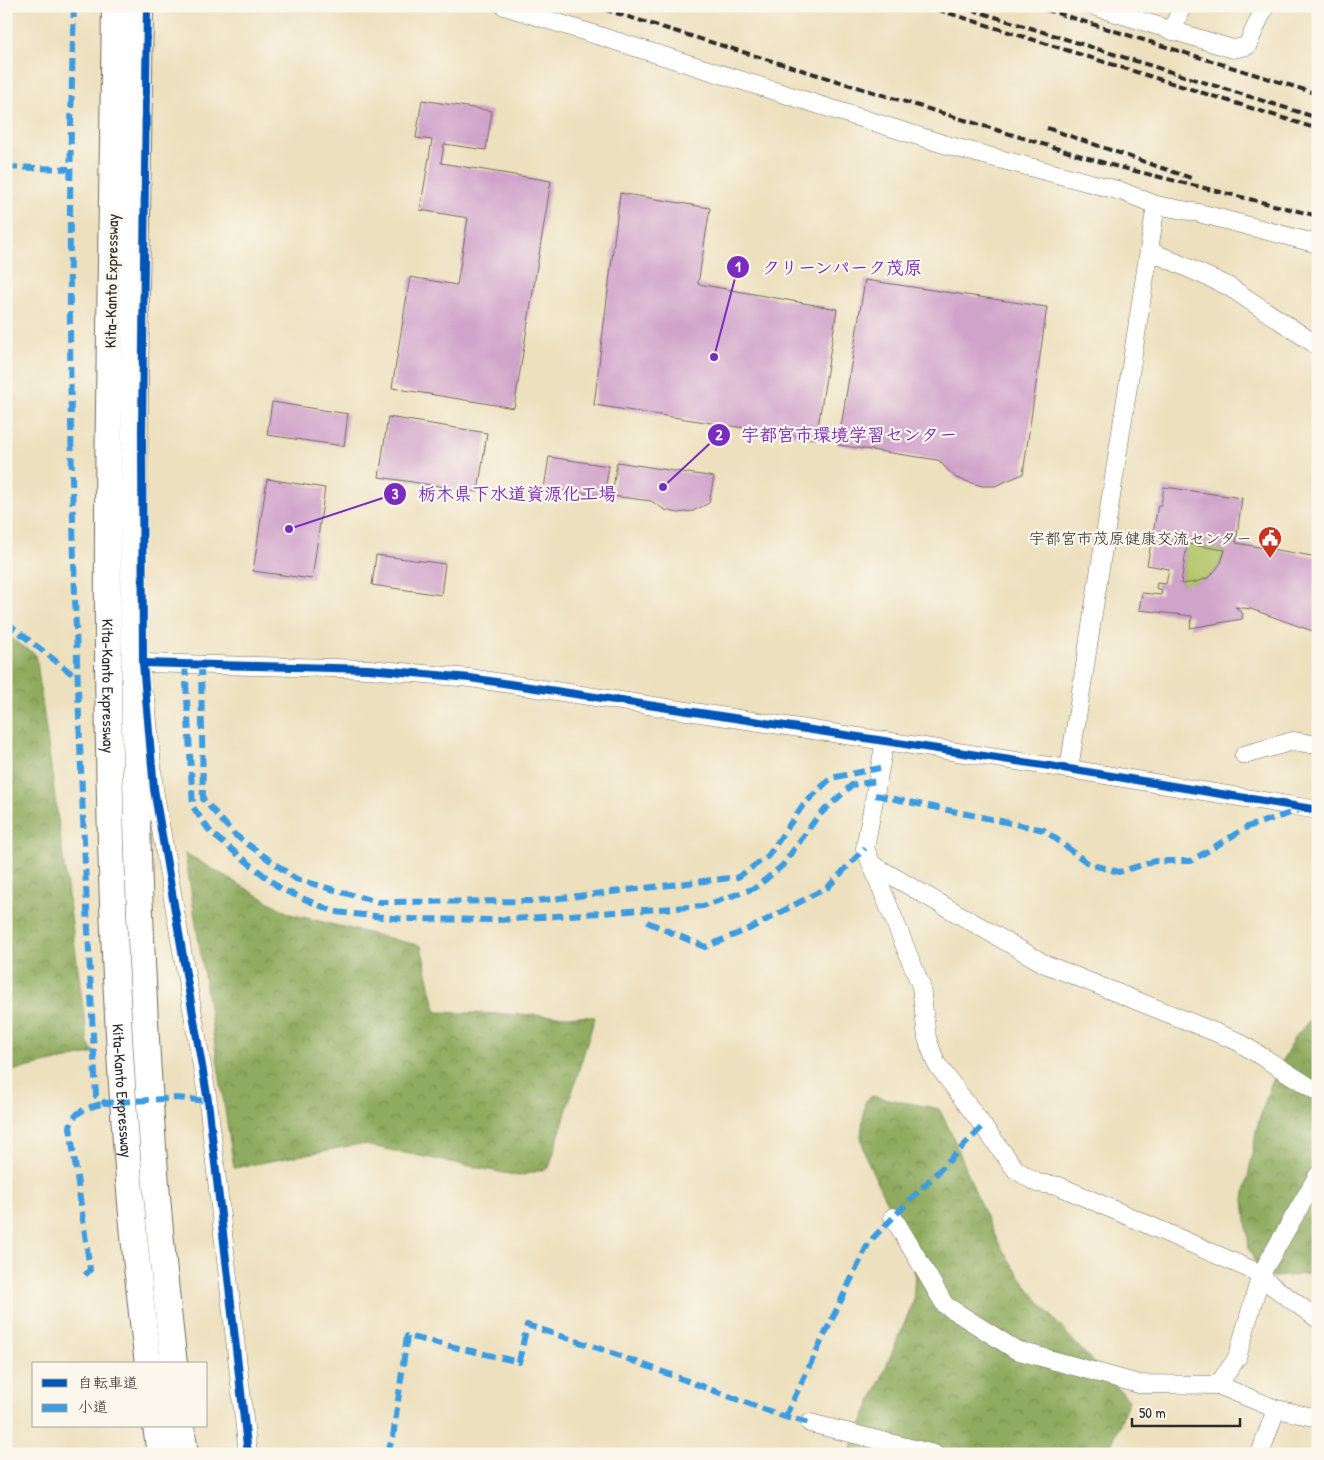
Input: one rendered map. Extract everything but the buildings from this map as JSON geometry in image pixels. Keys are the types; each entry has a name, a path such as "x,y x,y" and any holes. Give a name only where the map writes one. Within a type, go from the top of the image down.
{"highway":[{"name":"Kita-Kanto Expressway","path":"114,6 110,688 113,876 137,1117 162,1270 174,1362"},
{"name":"Kita-Kanto Expressway","path":"140,6 134,593 139,875 136,1268 148,1362"},
{"path":"156,1428 160,1454"},
{"path":"181,1428 185,1454"}],"street":[{"path":"147,6 142,421 143,663 154,789 208,1101 248,1454"},
{"path":"504,6 950,146 1121,192 1156,205 1199,213 1318,244"},
{"path":"1093,6 1219,47 1233,49 1247,46 1265,6"},
{"path":"1172,31 1182,6"},
{"path":"1069,768 1156,205"},
{"path":"1150,251 1228,286 1318,346"},
{"path":"143,663 369,669 470,678 1069,768 1318,810"},
{"path":"885,741 865,848 921,986 927,1038 936,1063 1016,1170 1037,1183 1059,1186 1261,1274 1268,1283 1318,1319"},
{"path":"1244,754 1293,741 1318,745"},
{"path":"873,865 1046,964 1237,1041 1318,1092"},
{"path":"1218,1384 1237,1358 1261,1274 1318,1175"},
{"path":"893,1217 945,1306 1016,1350 1139,1384 1218,1384 1276,1409 1318,1418"},
{"path":"1260,1454 1276,1409"},
{"path":"810,1423 888,1449 934,1454"}],"green space":[{"path":"1187,544 1225,550 1219,565 1210,575 1197,582 1181,584"},
{"path":"6,635 36,655 88,1044 95,1053 6,1072"},
{"path":"185,853 290,914 421,946 436,1012 595,1017 549,1168 519,1176 360,1144 234,1168"},
{"path":"1318,1011 1318,1273 1275,1277 1261,1275 1249,1249 1244,1199 1257,1127 1270,1087 1294,1038"},
{"path":"872,1096 939,1109 991,1228 1019,1276 1072,1340 1129,1400 1108,1454 849,1454 913,1303 915,1274 906,1233 884,1197 865,1155 861,1136 865,1102"}],"railway":[{"path":"593,6 1111,165 1318,216"},
{"path":"926,6 1318,129"},
{"path":"960,6 1318,118"},
{"path":"1034,6 1318,94"},
{"path":"1047,128 1194,179"}],"marked path":[{"path":"74,6 71,142 71,415 78,688 96,1096 105,1103 177,1098 208,1101"},
{"path":"6,167 69,169"},
{"path":"6,622 76,677"},
{"path":"185,664 193,807 211,833 281,889 335,912 403,919 497,920 703,906 755,888 782,866 818,816 852,785 877,781"},
{"path":"201,664 203,799 235,835 296,879 377,902 536,901 738,877 768,856 803,805 831,778 880,768"},
{"path":"875,795 1044,830 1089,864 1119,872 1155,861 1191,861 1247,827 1300,810"},
{"path":"647,922 705,947 749,929 828,887 865,848"},
{"path":"85,1275 90,1270 70,1127 75,1117 83,1110 105,1103"},
{"path":"785,1417 869,1242 984,1125"},
{"path":"387,1454 393,1437 407,1336 519,1362 527,1325 601,1349 785,1417 810,1423"}],"cycle path":[{"path":"147,6 142,431 143,663 154,789 208,1101 248,1454"},
{"path":"143,663 369,669 470,678 1069,769 1318,810"}],"place":[{"name":"クリーンパーク茂原","path":"714,357"},
{"name":"宇都宮市環境学習センター","path":"663,487"},
{"name":"栃木県下水道資源化工場","path":"289,529"},
{"name":"宇都宮市茂原健康交流センター","path":"1270,559"}]}
